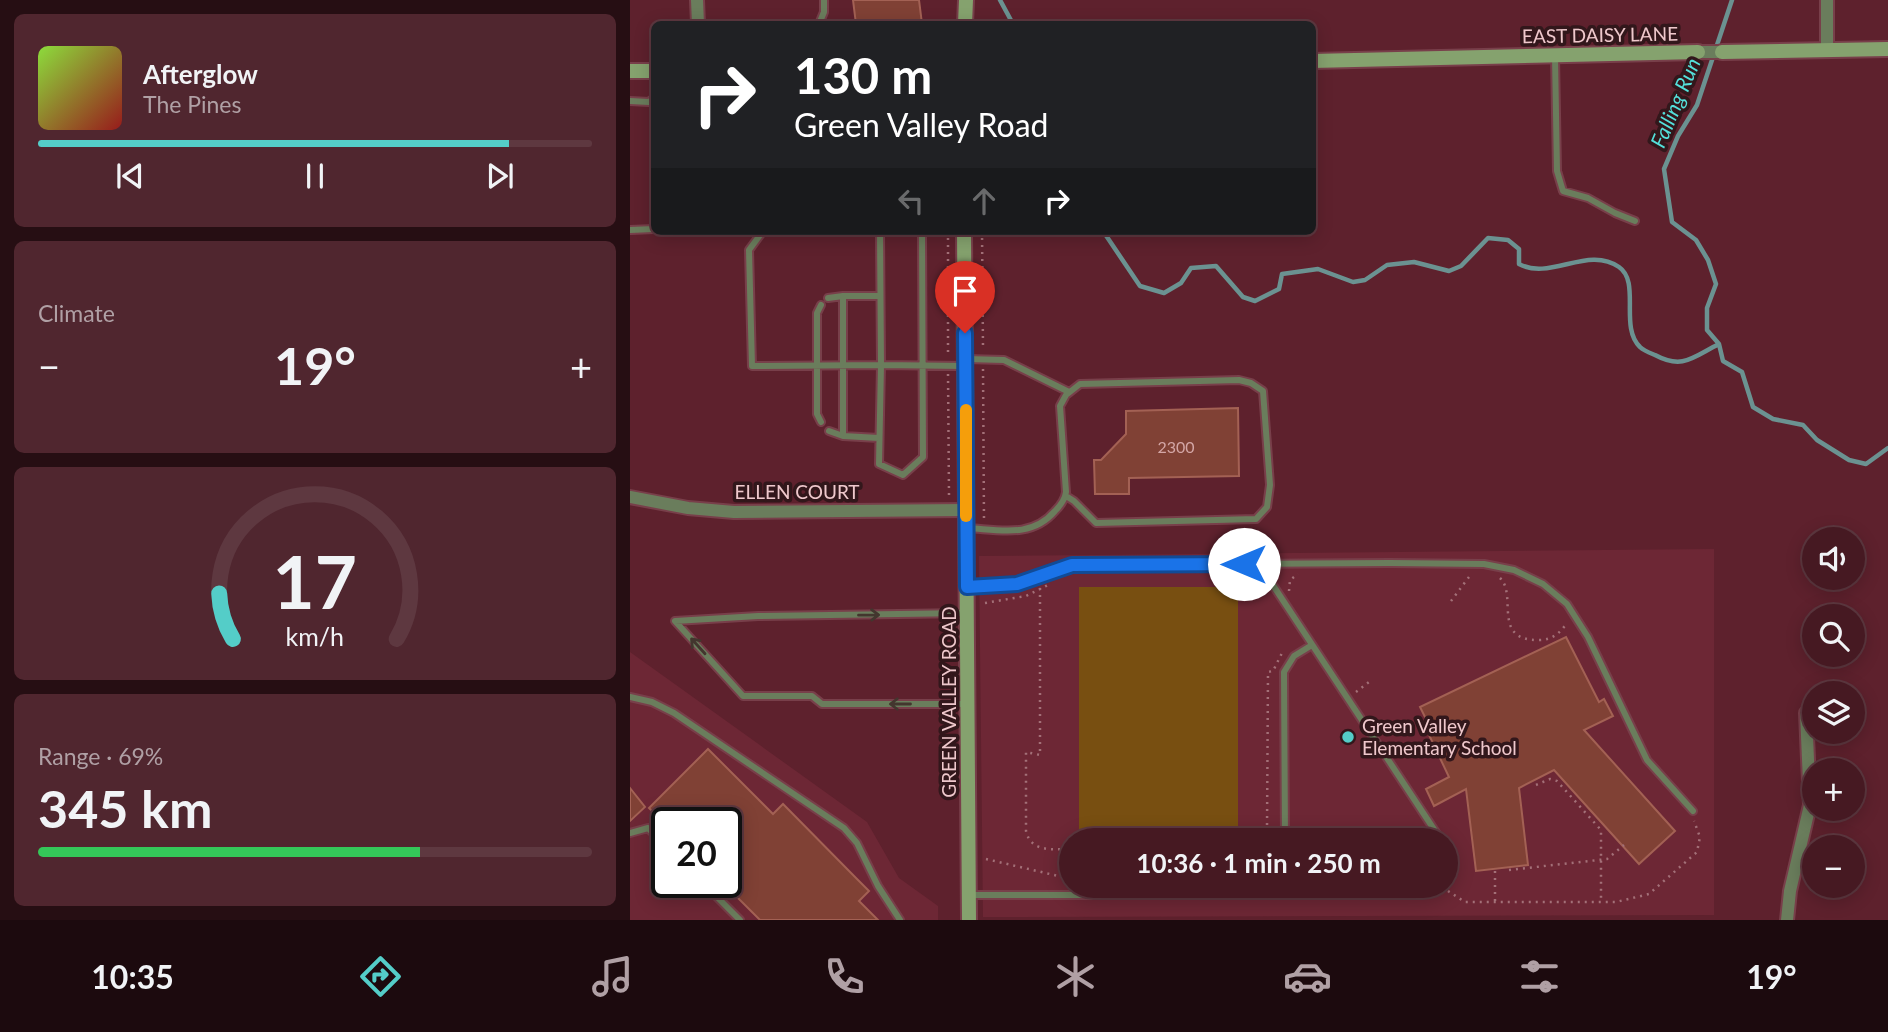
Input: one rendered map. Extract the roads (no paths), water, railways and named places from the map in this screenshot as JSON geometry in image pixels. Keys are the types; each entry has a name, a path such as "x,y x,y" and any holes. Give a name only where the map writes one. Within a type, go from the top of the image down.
{"street":[{"path":"697,0 698,21"},
{"path":"965,21 966,0"},
{"path":"1827,0 1827,50"},
{"name":"EAST DAISY LANE","path":"1316,61 1888,49"},
{"path":"630,71 651,72"},
{"name":"GREEN VALLEY ROAD","path":"964,235 969,920"},
{"name":"ELLEN COURT","path":"630,497 688,508 734,512 966,510"},
{"path":"1787,920 1790,891 1810,805 1807,744"}],"lane":[{"path":"820,21 824,12 824,0"},
{"path":"1555,54 1559,186 1568,194 1588,198 1615,214 1635,221"},
{"path":"630,101 651,100"},
{"path":"630,230 651,229"},
{"path":"760,235 749,250 752,366 924,365 983,359 1011,362 1069,392"},
{"path":"880,235 879,464 903,475 923,457 922,235"},
{"path":"842,296 843,436"},
{"path":"828,298 879,296"},
{"path":"821,305 817,313 817,414 821,422"},
{"path":"966,528 1035,528 1048,521 1066,496 1060,412 1063,400 1080,384 1239,380 1260,388 1265,396 1270,485 1265,511 1256,519 1096,523 1074,500 1066,496"},
{"path":"829,431 843,436 879,438"},
{"path":"1259,564 1433,828"},
{"path":"967,587 1017,584 1072,565 1501,566 1535,579 1567,604 1588,637 1647,760 1693,811"},
{"path":"968,613 675,621 743,696 812,695 821,704 968,705"},
{"path":"1284,828 1284,672 1294,656 1312,645"},
{"path":"630,697 652,702 674,713 844,828 857,843 878,886 900,920"},
{"path":"630,833 648,828 651,831"},
{"path":"969,895 1059,895"},
{"path":"718,898 740,920"}],"waterway":[{"path":"1000,0 1011,21"},
{"name":"Falling Run","path":"1732,0 1697,105 1678,136 1664,169 1672,222 1696,240 1708,260 1716,284 1707,308 1707,330 1719,344 1723,361 1742,372 1753,407 1773,419 1803,425 1817,440 1849,460 1866,464 1888,448"},
{"path":"1106,235 1140,286 1164,293 1181,283 1191,268 1216,266 1243,297 1255,301 1279,289 1282,274 1318,269 1353,282 1365,280 1387,265 1414,262 1449,271 1461,266 1488,238 1508,240 1519,249 1519,264 1531,268 1543,269 1595,260 1607,261 1619,267 1629,283 1634,338 1647,352 1681,362 1719,344"}],"place":[{"name":"Green Valley Elementary School","path":"1348,737"}]}
